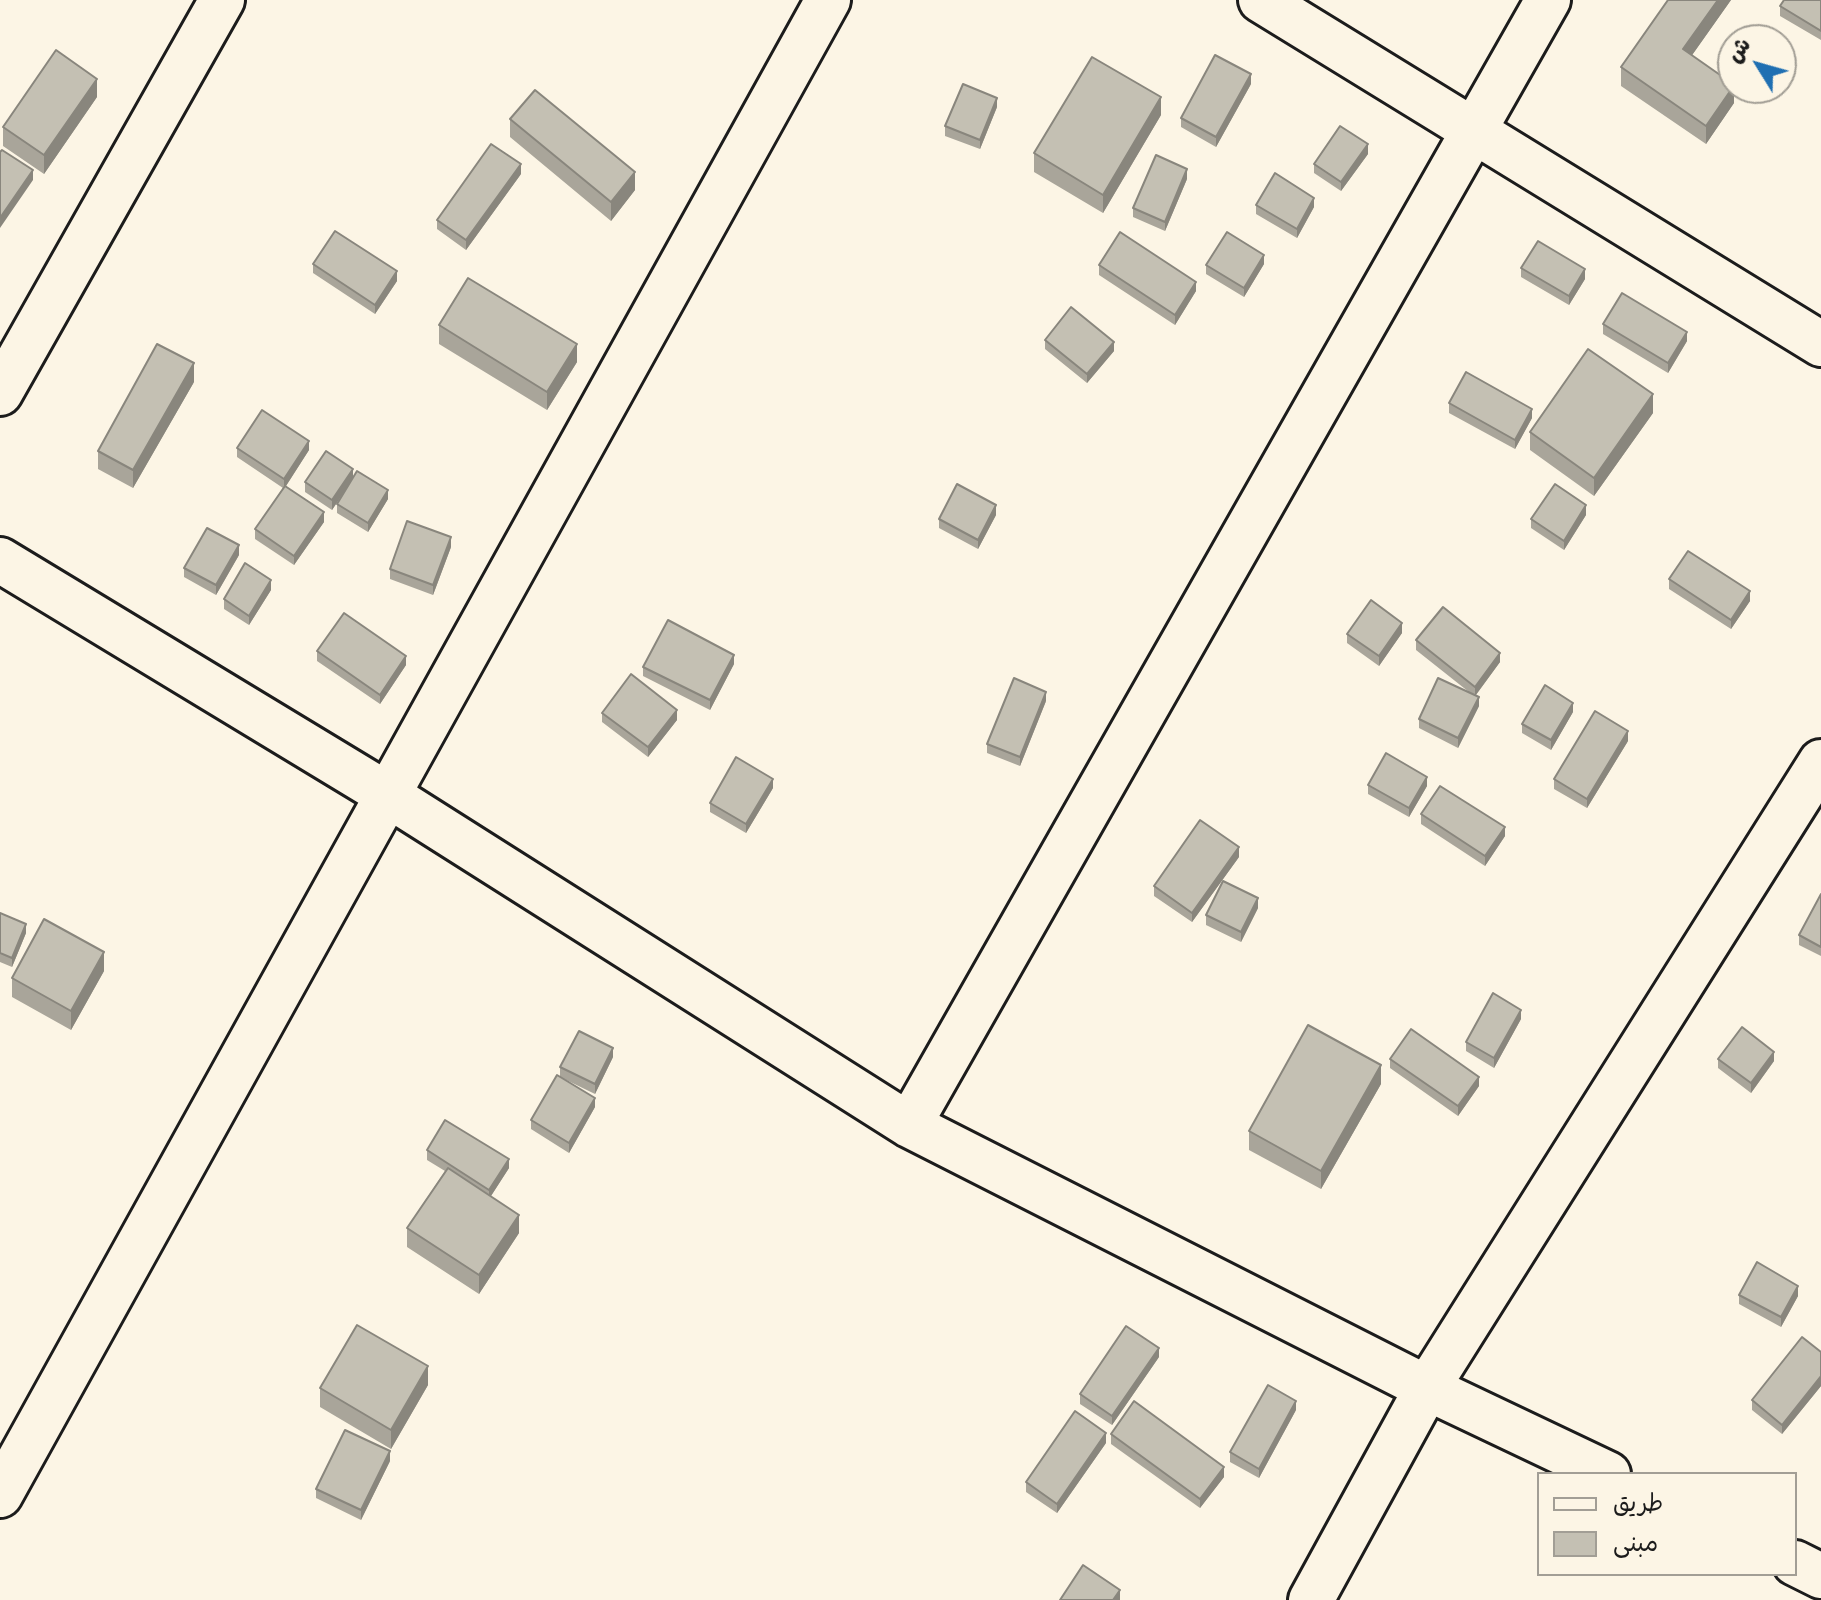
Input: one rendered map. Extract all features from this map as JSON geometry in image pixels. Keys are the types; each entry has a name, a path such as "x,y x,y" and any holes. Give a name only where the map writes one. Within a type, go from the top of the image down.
{"street":[{"path":"0,393 222,0"},
{"path":"0,1495 828,0"},
{"path":"1261,0 1821,344"},
{"path":"909,1125 1548,0"},
{"path":"0,560 388,795 909,1125 1427,1388 1604,1472"},
{"path":"1311,1600 1427,1388 1821,762"},
{"path":"1797,1564 1821,1576"}],"building":[{"path":"1668,0 1718,0 1683,49 1717,73 1717,104 1721,104 1706,126 1621,67"},
{"path":"1784,0 1821,0 1821,31 1780,6"},
{"path":"56,50 97,79 44,155 3,127"},
{"path":"1215,55 1251,74 1216,137 1181,118"},
{"path":"1092,57 1161,97 1103,195 1034,153"},
{"path":"963,84 997,98 980,140 945,126"},
{"path":"535,90 635,172 611,202 510,119"},
{"path":"1340,126 1368,144 1341,182 1314,164"},
{"path":"491,144 521,164 466,240 437,220"},
{"path":"2,150 33,170 0,218 0,152"},
{"path":"1156,155 1187,169 1165,222 1133,208"},
{"path":"1275,173 1314,198 1297,229 1256,205"},
{"path":"335,231 397,271 375,305 313,264"},
{"path":"1120,232 1196,282 1175,315 1099,265"},
{"path":"1227,232 1264,255 1244,288 1206,265"},
{"path":"1538,241 1585,269 1569,296 1521,268"},
{"path":"468,278 577,344 547,392 439,325"},
{"path":"1622,293 1687,332 1668,363 1603,324"},
{"path":"1071,307 1114,342 1087,374 1045,340"},
{"path":"157,344 194,363 133,470 98,451"},
{"path":"1588,349 1653,394 1594,478 1530,432"},
{"path":"1466,372 1532,409 1515,440 1449,403"},
{"path":"262,410 309,441 284,479 237,448"},
{"path":"326,451 353,469 332,500 305,482"},
{"path":"357,471 388,490 368,523 337,504"},
{"path":"957,484 996,505 978,540 939,519"},
{"path":"1555,484 1586,505 1564,541 1531,519"},
{"path":"285,486 324,512 294,556 255,529"},
{"path":"407,521 451,537 433,585 390,569"},
{"path":"207,528 239,545 216,585 184,568"},
{"path":"1688,551 1750,591 1731,620 1669,579"},
{"path":"245,563 271,580 249,616 224,599"},
{"path":"1371,600 1402,623 1379,656 1347,634"},
{"path":"1443,607 1500,653 1475,687 1416,640"},
{"path":"344,613 406,656 380,695 317,651"},
{"path":"668,620 734,655 710,700 643,667"},
{"path":"631,674 677,710 648,747 602,713"},
{"path":"1014,678 1046,692 1020,757 987,744"},
{"path":"1438,678 1479,697 1458,738 1419,719"},
{"path":"1545,685 1573,703 1551,740 1522,724"},
{"path":"1595,711 1628,731 1587,799 1554,779"},
{"path":"1386,753 1427,777 1409,808 1368,785"},
{"path":"736,757 773,779 746,824 710,803"},
{"path":"1440,786 1505,827 1485,856 1421,814"},
{"path":"1200,820 1239,847 1192,913 1154,886"},
{"path":"1223,881 1258,898 1241,932 1206,915"},
{"path":"1821,894 1821,947 1799,935"},
{"path":"0,913 26,924 12,958 0,953"},
{"path":"44,919 104,952 71,1011 12,978"},
{"path":"1493,993 1521,1010 1494,1058 1466,1042"},
{"path":"1308,1025 1381,1065 1321,1171 1249,1131"},
{"path":"1742,1027 1774,1052 1751,1083 1718,1059"},
{"path":"1411,1029 1479,1077 1458,1106 1390,1059"},
{"path":"579,1031 613,1048 595,1084 560,1067"},
{"path":"557,1075 595,1098 569,1143 531,1120"},
{"path":"445,1120 509,1159 489,1190 427,1150"},
{"path":"448,1168 519,1215 479,1275 407,1228"},
{"path":"1757,1262 1798,1286 1781,1317 1739,1295"},
{"path":"357,1325 428,1366 391,1430 320,1388"},
{"path":"1126,1326 1159,1348 1112,1416 1080,1394"},
{"path":"1802,1337 1821,1352 1821,1376 1782,1425 1752,1400"},
{"path":"1268,1385 1296,1401 1259,1469 1230,1452"},
{"path":"1134,1401 1224,1467 1200,1499 1111,1434"},
{"path":"1075,1411 1106,1433 1057,1504 1026,1482"},
{"path":"345,1430 390,1451 361,1510 316,1489"},
{"path":"1083,1565 1120,1590 1113,1600 1060,1600"}]}
